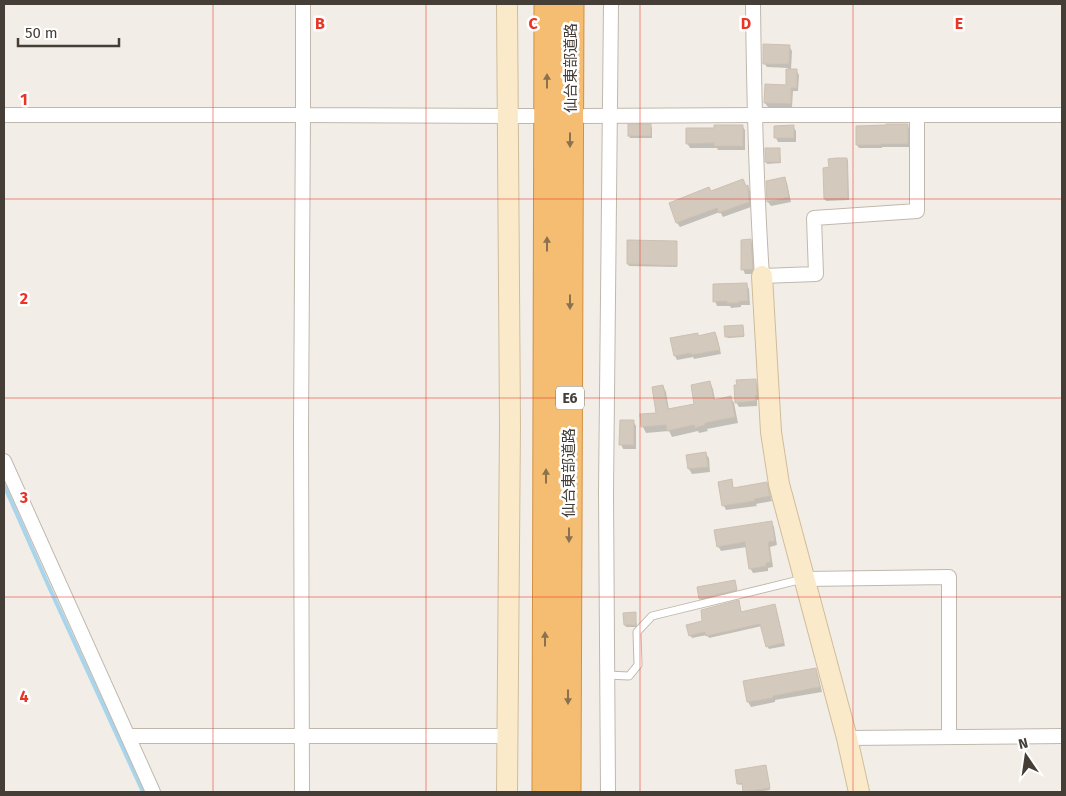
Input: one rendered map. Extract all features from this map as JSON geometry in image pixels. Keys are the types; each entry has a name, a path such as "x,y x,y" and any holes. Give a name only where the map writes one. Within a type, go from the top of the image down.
{"highway":[{"name":"仙台東部道路","path":"545,792 547,4"},
{"name":"仙台東部道路","path":"568,792 571,4"}],"street":[{"path":"302,792 300,428 303,4"},
{"path":"507,4 510,425 507,792"},
{"path":"608,792 606,493 611,4"},
{"path":"752,4 757,197 771,432 780,484 847,738 859,792"},
{"path":"585,116 754,114 1062,115"},
{"path":"4,115 533,116"},
{"path":"762,276 816,274 814,218 917,211 917,115"},
{"path":"4,461 153,792"},
{"path":"804,578 949,577 949,737"},
{"path":"128,736 508,736"},
{"path":"847,738 1062,736"}],"lane":[{"path":"607,675 629,676 638,665 637,632 652,616 804,578"}],"building":[{"path":"763,44 790,45 789,64 763,64"},
{"path":"786,69 797,69 797,88 791,88 791,104 764,103 765,84 786,85"},
{"path":"628,124 651,124 651,136 628,136"},
{"path":"908,124 908,144 856,145 856,126"},
{"path":"714,125 743,125 743,146 714,146 714,143 686,144 686,128 714,128"},
{"path":"794,125 794,138 774,138 774,126"},
{"path":"765,148 780,148 780,162 765,162"},
{"path":"847,158 848,198 824,199 823,168 829,167 828,159"},
{"path":"785,177 789,197 767,202 766,181"},
{"path":"743,179 746,186 748,185 749,202 719,213 717,208 676,223 669,203 709,187 711,191"},
{"path":"751,239 753,269 741,270 741,240"},
{"path":"627,240 677,241 677,266 627,264"},
{"path":"747,283 748,301 739,301 739,303 727,303 727,301 713,302 713,284"},
{"path":"743,325 744,336 725,337 724,326"},
{"path":"715,332 720,350 674,356 670,338 698,333 698,336"},
{"path":"756,379 756,401 735,403 734,385 737,385 736,380"},
{"path":"710,381 714,400 731,396 735,417 705,423 705,425 695,428 694,425 667,431 666,425 641,427 640,414 656,413 652,387 663,385 668,409 694,404 691,385"},
{"path":"620,420 634,420 634,445 619,445"},
{"path":"706,452 708,467 688,469 686,455"},
{"path":"732,479 733,488 767,482 770,496 754,499 755,501 722,506 718,482"},
{"path":"772,521 775,541 768,542 771,562 766,563 766,566 749,569 745,542 717,547 714,530"},
{"path":"735,580 737,590 699,599 697,587"},
{"path":"739,600 741,612 775,604 784,643 766,647 760,624 706,636 705,632 689,636 686,625 702,621 701,610"},
{"path":"636,612 636,625 624,625 623,613"},
{"path":"816,668 820,687 747,702 743,681"},
{"path":"766,765 770,788 743,792 742,783 737,784 735,770"}],"waterway":[{"path":"4,485 143,792"}]}
